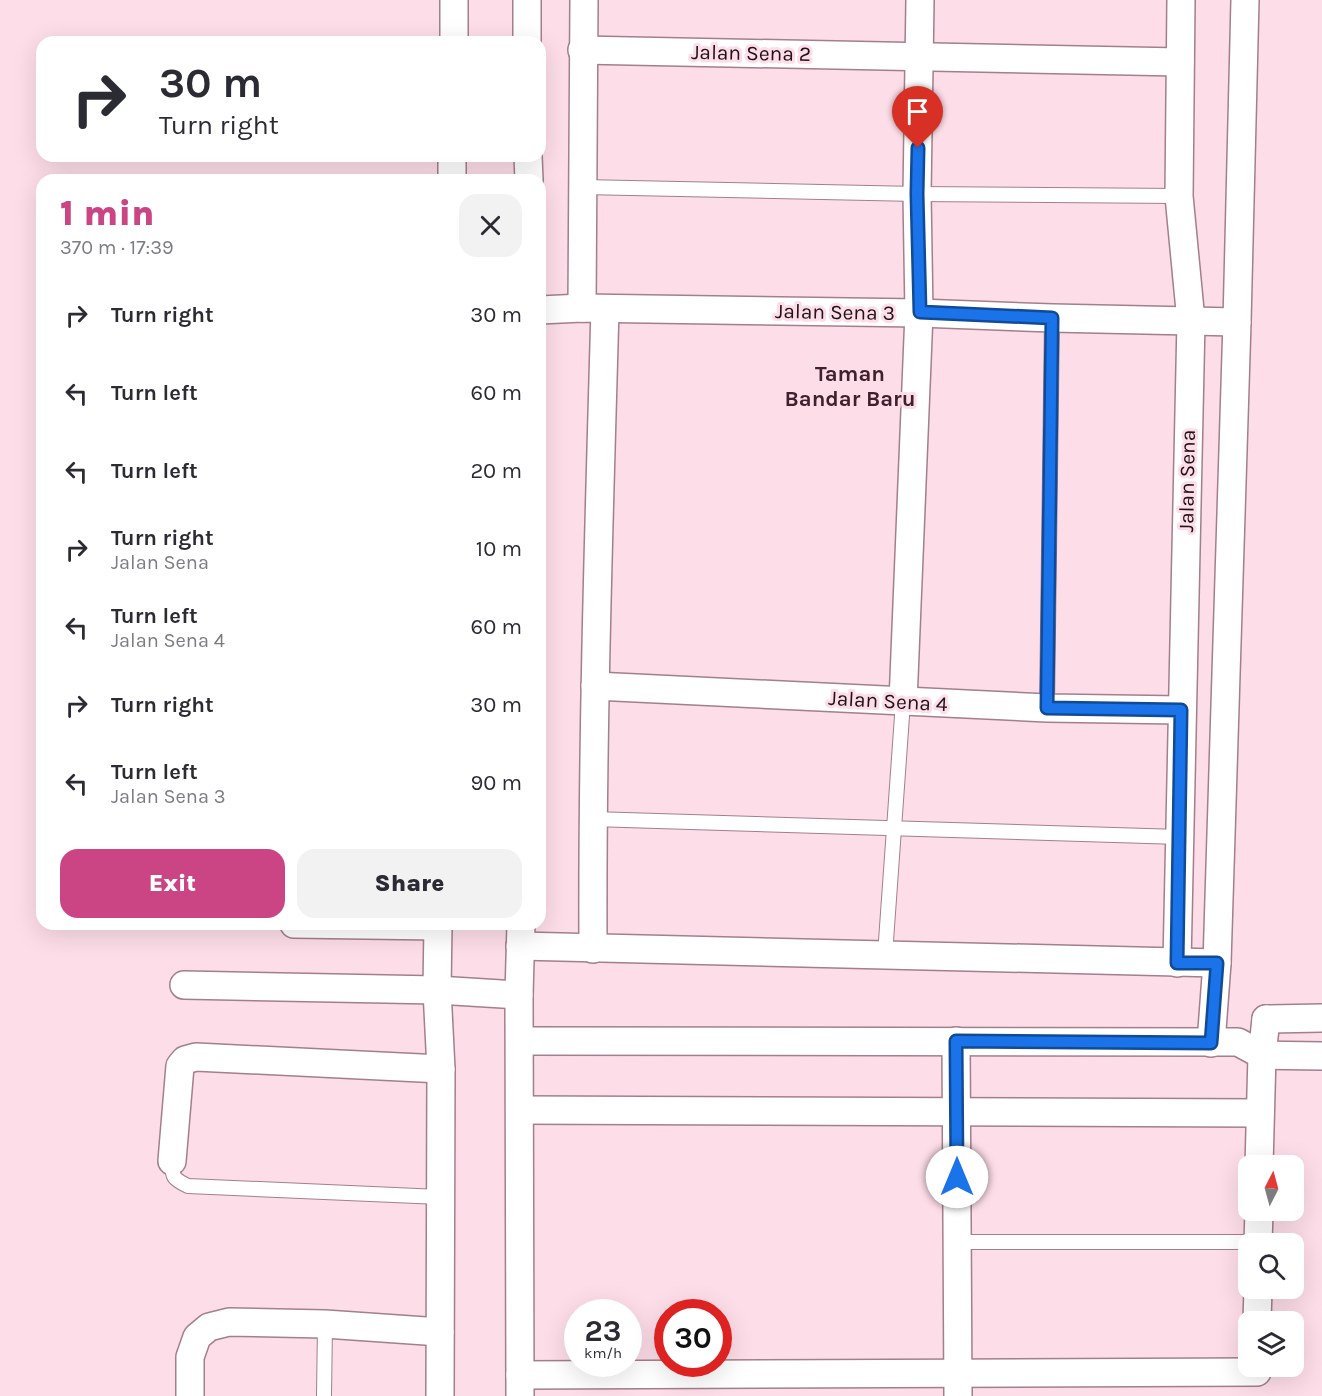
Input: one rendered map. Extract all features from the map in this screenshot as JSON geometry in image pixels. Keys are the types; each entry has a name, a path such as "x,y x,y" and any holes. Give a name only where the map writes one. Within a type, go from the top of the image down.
{"street":[{"path":"454,0 454,36"},
{"path":"527,0 527,36"},
{"path":"584,0 582,187 593,308 595,686 592,819 593,949"},
{"path":"903,702 920,312 917,194 920,0"},
{"name":"Jalan Sena","path":"1177,963 1191,321 1179,196 1181,0"},
{"path":"1211,1043 1217,963 1238,322 1245,0"},
{"name":"Jalan Sena 2","path":"582,50 1180,62"},
{"name":"Jalan Sena 3","path":"546,310 593,308 920,312 1052,318 1238,322"},
{"name":"Jalan Sena 4","path":"595,686 1047,708 1181,710"},
{"path":"438,930 437,990 441,1069 440,1396"},
{"path":"1217,963 593,949 520,935 520,1385 958,1385 1257,1378"},
{"path":"184,985 437,990 519,995"},
{"path":"1238,1042 1266,1019 1322,1018"},
{"path":"1259,1155 1262,1055 1266,1019"},
{"path":"520,1041 1238,1042 1262,1055 1322,1056"},
{"path":"956,1041 958,1385"},
{"path":"172,1161 180,1066 185,1060 196,1057 441,1069"},
{"path":"520,1110 1260,1113"},
{"path":"190,1396 190,1357 197,1337 209,1327 229,1322 325,1324 440,1332"}],"lane":[{"path":"582,187 917,194 1179,196"},
{"path":"1047,708 1052,318"},
{"path":"885,955 903,702"},
{"path":"592,819 1180,837"},
{"path":"172,1161 172,1174 177,1181 188,1186 440,1197"},
{"path":"957,1242 1238,1243"},
{"path":"324,1396 325,1324"}],"district":[{"name":"Taman Bandar Baru","path":"850,386"}],"route":[{"path":"918,148 920,312 1052,318 1047,708 1181,710 1177,963 1217,963 1211,1043 956,1041 957,1177"}]}
